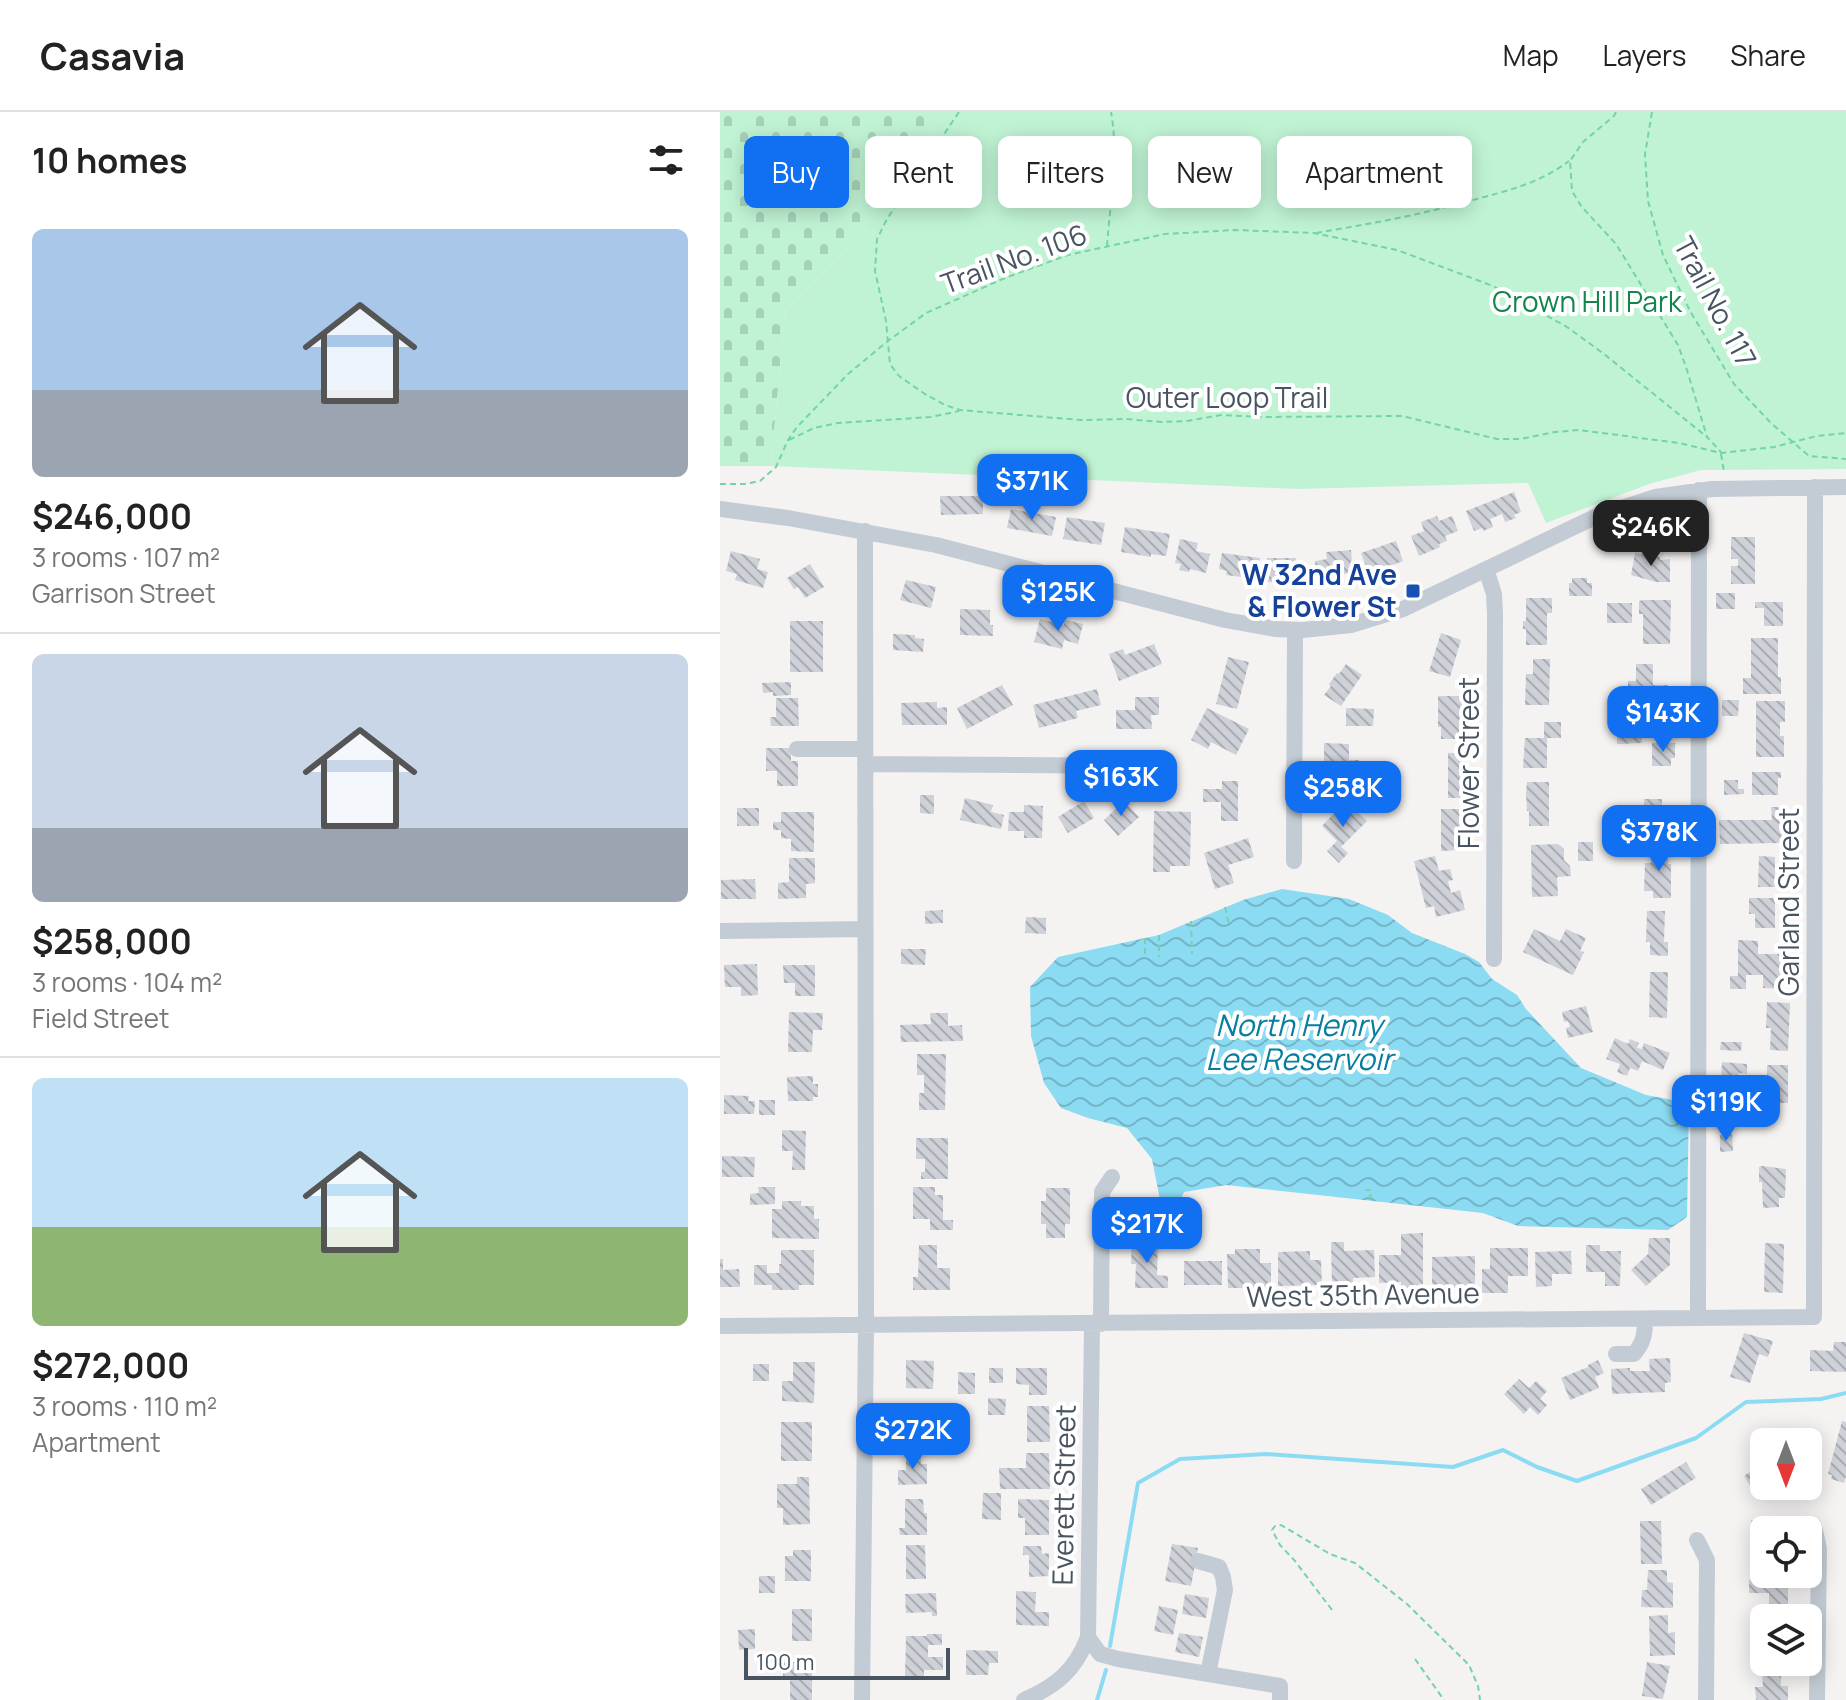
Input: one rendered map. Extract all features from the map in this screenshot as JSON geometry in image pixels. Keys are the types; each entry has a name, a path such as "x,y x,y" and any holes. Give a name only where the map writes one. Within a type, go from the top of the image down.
{"street":[{"name":"Garland Street","path":"1814,1317 1815,487"},
{"path":"720,509 865,531 993,559 1225,620 1295,630 1335,628 1378,617 1424,599 1575,526 1655,497 1699,490 1846,487"},
{"path":"1698,1318 1699,490"},
{"path":"862,1700 866,1326 865,531"},
{"name":"Flower Street","path":"1486,569 1494,594 1495,613 1494,959"},
{"path":"1294,861 1295,630"},
{"path":"797,749 865,756 1165,766"},
{"path":"720,931 865,929"},
{"name":"Everett Street","path":"1024,1700 1061,1679 1075,1665 1088,1637 1102,1192 1112,1177"},
{"name":"West 35th Avenue","path":"720,1326 1814,1317"},
{"path":"1616,1354 1634,1354 1642,1345 1645,1319"},
{"path":"1697,1540 1707,1560 1706,1700"},
{"path":"1198,1561 1219,1567 1225,1590 1208,1674"},
{"path":"1817,1700 1818,1588"},
{"path":"1088,1637 1100,1654 1118,1659 1280,1686 1280,1700"}],"path":[{"name":"Outer Loop Trail","path":"959,112 887,219 877,239 875,271 886,321 890,364 899,376 945,405 960,410 1081,420 1161,422 1221,415 1402,416 1497,439 1520,439 1579,430 1679,443 1721,453 1774,447 1817,436 1846,433"},
{"path":"1107,246 1113,156 1111,112"},
{"path":"1314,233 1409,217 1525,186 1552,174 1570,161 1583,142 1616,112"},
{"name":"Trail No. 117","path":"1652,112 1645,154 1648,201 1663,255 1690,311 1734,384 1793,442"},
{"path":"1570,161 1572,191 1581,206 1616,244 1678,345 1707,437 1721,453 1724,470"},
{"name":"Trail No. 106","path":"720,484 760,481 776,467 797,427 848,374 926,313 1005,278 1068,255 1165,234 1235,230 1314,233 1397,250 1493,286 1567,327 1707,437"},
{"path":"788,440 814,428 838,423 931,417 960,410"},
{"path":"1793,442 1809,456 1846,459"},
{"path":"1225,907 1229,925"},
{"path":"1191,921 1192,954"},
{"path":"1159,935 1159,957"},
{"path":"1145,938 1145,956"},
{"path":"1365,1190 1371,1190 1370,1201"},
{"path":"1332,1610 1280,1545 1272,1530 1275,1526 1281,1525 1330,1554 1355,1563 1407,1604 1469,1665 1480,1700"},
{"path":"1415,1659 1444,1700"}],"green space":[{"path":"720,112 945,112 928,136 865,136 865,208 877,208 848,249 785,312 771,466 720,466"},
{"name":"Crown Hill Park","path":"945,112 1846,112 1846,469 1701,470 1649,484 1546,523 1528,483 1297,489 771,466 785,312 848,249 877,208 982,208 982,136 928,136"}],"water":[{"name":"North Henry Lee Reservoir","path":"1282,889 1349,899 1388,915 1412,933 1465,954 1479,962 1492,979 1517,995 1526,1009 1581,1068 1646,1095 1689,1103 1687,1217 1668,1230 1518,1226 1483,1213 1226,1185 1184,1192 1175,1213 1162,1210 1152,1159 1127,1128 1061,1108 1044,1083 1031,1036 1030,987 1058,957 1159,935 1243,900"}],"building":[{"path":"1514,492 1521,512 1514,515 1516,518 1505,522 1502,514 1490,519 1493,527 1474,531 1466,511"},
{"path":"940,496 983,496 983,514 941,515"},
{"path":"1011,509 1056,517 1052,536 1007,528"},
{"path":"1437,516 1439,521 1452,516 1458,531 1445,536 1447,541 1439,544 1440,547 1419,556 1411,536 1424,531 1421,522"},
{"path":"1067,517 1105,523 1101,545 1063,539"},
{"path":"1125,527 1170,534 1166,556 1121,552"},
{"path":"1731,537 1755,537 1755,584 1731,584 1731,566 1738,566 1738,559 1731,559"},
{"path":"1180,539 1198,543 1196,551 1210,554 1206,573 1179,570 1181,564 1175,563"},
{"path":"1396,541 1403,561 1377,571 1375,567 1367,570 1361,553"},
{"path":"1351,550 1353,573 1343,574 1343,580 1317,582 1315,561 1327,559 1326,552"},
{"path":"731,551 760,559 757,569 768,572 763,588 735,580 737,574 726,571"},
{"path":"1222,553 1260,558 1257,579 1226,575 1227,571 1219,569"},
{"path":"1635,553 1660,557 1660,560 1670,559 1670,582 1656,582 1631,575"},
{"path":"1267,558 1296,558 1295,583 1266,582"},
{"path":"810,564 824,587 805,598 787,578"},
{"path":"1572,578 1587,578 1587,583 1592,583 1592,596 1569,596"},
{"path":"906,580 936,587 931,608 900,600"},
{"path":"1716,593 1735,593 1735,609 1716,609"},
{"path":"1526,598 1552,598 1552,613 1547,613 1547,645 1526,645 1523,621 1526,621"},
{"path":"1671,600 1670,644 1643,644 1643,614 1639,614 1639,601"},
{"path":"1755,602 1783,602 1783,626 1764,626 1764,608 1755,608"},
{"path":"1607,603 1632,603 1632,623 1607,623"},
{"path":"960,609 990,610 993,636 960,635"},
{"path":"1040,619 1064,625 1065,620 1083,624 1078,644 1064,640 1062,649 1034,642"},
{"path":"790,621 823,621 823,672 790,672"},
{"path":"1441,633 1461,640 1450,677 1429,671"},
{"path":"893,634 915,635 915,638 924,639 923,652 893,650"},
{"path":"1751,638 1778,638 1781,694 1743,694 1743,678 1751,678"},
{"path":"1154,644 1162,664 1119,681 1109,654 1123,649 1125,655"},
{"path":"1228,657 1249,662 1237,709 1216,704"},
{"path":"1533,659 1550,659 1549,705 1525,705 1526,674 1533,674"},
{"path":"1346,664 1362,675 1341,706 1324,695"},
{"path":"1636,664 1653,664 1653,685 1668,685 1668,706 1628,703 1628,681 1636,681"},
{"path":"791,682 791,695 763,693 762,683"},
{"path":"1002,685 1013,705 967,729 957,708"},
{"path":"1097,689 1101,705 1076,711 1078,718 1039,728 1033,705"},
{"path":"1438,696 1466,696 1468,728 1465,728 1465,739 1441,739"},
{"path":"1135,697 1159,697 1159,715 1151,715 1152,729 1116,729 1116,710 1135,710"},
{"path":"776,698 798,698 799,726 771,726 770,717 776,717"},
{"path":"1722,700 1739,700 1738,716 1722,716"},
{"path":"1756,701 1785,701 1785,722 1780,722 1784,757 1756,757"},
{"path":"937,702 937,708 947,707 947,725 902,725 901,703"},
{"path":"1207,708 1249,729 1236,755 1211,742 1208,749 1191,740"},
{"path":"1346,708 1374,709 1373,726 1346,726"},
{"path":"1544,722 1561,722 1561,738 1547,738 1547,768 1523,768 1525,738 1544,738"},
{"path":"1617,726 1641,726 1642,743 1617,744"},
{"path":"1324,743 1349,744 1349,760 1359,760 1359,781 1328,780"},
{"path":"1652,743 1675,743 1675,758 1671,758 1671,766 1652,766"},
{"path":"766,748 791,748 791,761 798,761 798,786 777,786 777,771 766,771"},
{"path":"1448,753 1466,753 1466,798 1448,798"},
{"path":"1752,772 1781,772 1778,795 1752,795"},
{"path":"1724,780 1738,780 1738,789 1744,789 1744,794 1724,795"},
{"path":"1222,781 1238,781 1238,821 1221,821 1221,802 1203,802 1203,789 1222,789"},
{"path":"1527,782 1549,782 1549,826 1529,826"},
{"path":"920,795 934,795 934,814 920,813"},
{"path":"965,798 993,805 991,812 1004,815 1001,829 960,820"},
{"path":"1644,799 1662,799 1661,817 1668,817 1668,831 1644,830"},
{"path":"1084,801 1094,818 1068,833 1058,817"},
{"path":"1124,801 1139,817 1118,836 1104,820"},
{"path":"1346,801 1367,821 1341,847 1348,853 1339,863 1327,851 1337,841 1322,826"},
{"path":"1024,805 1043,806 1042,838 1024,838 1024,831 1008,831 1009,812 1024,812"},
{"path":"1771,807 1785,807 1786,843 1720,844 1719,820 1772,820"},
{"path":"737,808 759,808 759,826 737,826"},
{"path":"1441,809 1459,809 1460,850 1441,851"},
{"path":"1154,811 1191,812 1190,866 1170,866 1170,872 1153,872"},
{"path":"781,812 814,812 814,852 791,851 791,839 781,838 781,830 773,830 773,822 781,822"},
{"path":"1248,838 1254,857 1228,865 1234,883 1215,889 1204,853"},
{"path":"1578,842 1593,842 1593,861 1578,861"},
{"path":"1558,844 1564,849 1564,860 1570,866 1571,876 1557,877 1558,896 1532,897 1531,845"},
{"path":"1651,845 1668,845 1671,898 1653,898 1653,891 1644,891 1645,863 1651,863"},
{"path":"1435,856 1439,871 1450,869 1453,880 1448,881 1451,893 1460,890 1465,910 1436,917 1434,906 1426,908 1414,861"},
{"path":"1759,856 1775,857 1775,887 1758,887"},
{"path":"789,858 815,858 815,883 806,884 806,898 778,899 778,883 789,882"},
{"path":"755,879 756,899 721,899 721,880"},
{"path":"1749,898 1775,898 1775,928 1755,928 1755,914 1749,914"},
{"path":"943,910 943,923 925,924 925,911"},
{"path":"1647,911 1665,911 1664,942 1668,942 1668,956 1650,955 1650,942 1646,942"},
{"path":"1026,917 1046,918 1046,934 1025,933"},
{"path":"1534,929 1560,941 1566,929 1586,938 1580,951 1584,952 1573,975 1523,952"},
{"path":"1738,940 1758,941 1758,954 1783,954 1783,989 1763,988 1763,975 1746,975 1746,989 1730,989 1730,976 1738,976"},
{"path":"901,949 926,949 925,965 901,964"},
{"path":"757,964 758,995 741,996 741,987 725,987 724,965"},
{"path":"783,965 815,965 815,996 795,996 795,983 784,983"},
{"path":"1650,972 1668,972 1667,1018 1649,1017"},
{"path":"1767,1002 1790,1003 1788,1051 1770,1050 1771,1028 1766,1028"},
{"path":"1586,1006 1593,1032 1568,1038 1566,1028 1570,1027 1568,1021 1564,1022 1562,1012"},
{"path":"789,1012 823,1013 822,1030 813,1030 812,1052 788,1052"},
{"path":"930,1013 948,1013 948,1026 962,1025 963,1041 901,1042 900,1025 931,1024"},
{"path":"1615,1038 1628,1044 1630,1039 1639,1043 1637,1048 1642,1049 1644,1043 1670,1053 1663,1070 1642,1061 1638,1071 1630,1068 1627,1076 1617,1072 1620,1064 1606,1059"},
{"path":"1721,1042 1742,1042 1741,1051 1720,1050"},
{"path":"917,1054 946,1054 945,1110 919,1110 919,1093 924,1093 924,1075 917,1075"},
{"path":"1722,1062 1747,1064 1747,1074 1739,1073 1738,1080 1721,1079"},
{"path":"1767,1065 1788,1065 1788,1103 1767,1103"},
{"path":"813,1076 813,1084 818,1084 818,1097 813,1097 813,1101 788,1101 787,1077"},
{"path":"724,1095 749,1096 748,1101 755,1101 754,1114 724,1114"},
{"path":"759,1100 775,1100 775,1115 759,1115"},
{"path":"782,1130 806,1131 805,1170 792,1170 793,1151 782,1151"},
{"path":"1732,1134 1733,1151 1720,1152 1720,1135"},
{"path":"916,1138 948,1138 948,1179 921,1179 921,1172 925,1172 925,1159 916,1159"},
{"path":"722,1156 755,1157 754,1177 722,1177"},
{"path":"1759,1167 1786,1169 1785,1198 1779,1198 1779,1207 1763,1208 1762,1182 1759,1182"},
{"path":"758,1187 775,1187 775,1204 750,1205 750,1194 759,1193"},
{"path":"913,1187 935,1187 935,1195 943,1195 943,1220 953,1220 953,1230 930,1230 930,1219 913,1219"},
{"path":"1046,1188 1070,1188 1070,1224 1065,1224 1065,1238 1046,1238 1046,1224 1041,1224 1041,1201 1046,1201"},
{"path":"782,1201 801,1201 801,1206 814,1206 814,1219 819,1219 819,1239 772,1238 772,1209 782,1209"},
{"path":"1131,1205 1152,1205 1152,1219 1146,1219 1146,1226 1131,1227"},
{"path":"1423,1233 1423,1288 1401,1288 1401,1282 1379,1283 1379,1255 1401,1255 1401,1234"},
{"path":"1649,1238 1670,1238 1670,1265 1646,1286 1631,1270 1648,1254"},
{"path":"1132,1239 1158,1240 1157,1275 1168,1276 1168,1288 1135,1288 1136,1264 1131,1264"},
{"path":"1331,1242 1344,1242 1344,1251 1374,1250 1375,1277 1353,1278 1353,1286 1332,1287"},
{"path":"1765,1243 1784,1244 1783,1293 1764,1292"},
{"path":"919,1245 937,1245 937,1268 950,1268 950,1290 913,1290 913,1277 918,1277"},
{"path":"1586,1245 1600,1245 1600,1251 1621,1251 1620,1286 1605,1286 1605,1272 1586,1272"},
{"path":"1490,1248 1528,1248 1528,1276 1508,1276 1508,1293 1482,1293 1482,1269 1490,1269"},
{"path":"1235,1249 1260,1249 1260,1263 1271,1263 1271,1288 1228,1288 1227,1254 1235,1254"},
{"path":"781,1250 814,1250 814,1285 799,1285 799,1290 772,1290 772,1285 754,1285 754,1265 767,1265 767,1273 779,1273"},
{"path":"1310,1251 1310,1260 1321,1260 1322,1285 1278,1286 1278,1252"},
{"path":"1571,1251 1572,1274 1552,1274 1552,1286 1536,1287 1535,1252"},
{"path":"1475,1256 1475,1288 1432,1288 1432,1257"},
{"path":"720,1259 723,1259 723,1270 739,1269 740,1287 720,1287"},
{"path":"1184,1261 1222,1261 1222,1285 1184,1285"},
{"path":"1744,1333 1773,1341 1768,1357 1759,1354 1750,1383 1730,1377"},
{"path":"1834,1342 1846,1342 1846,1372 1810,1371 1810,1350 1833,1351"},
{"path":"1670,1358 1671,1382 1665,1383 1665,1392 1612,1394 1611,1369 1650,1371 1649,1359"},
{"path":"906,1360 934,1361 933,1389 906,1388"},
{"path":"1598,1360 1604,1373 1595,1377 1599,1388 1570,1400 1561,1378"},
{"path":"793,1362 815,1362 814,1403 782,1401 782,1381 793,1381"},
{"path":"753,1364 769,1364 769,1381 753,1381"},
{"path":"989,1368 1003,1368 1003,1383 989,1383"},
{"path":"1016,1368 1047,1368 1047,1395 1029,1395 1029,1385 1016,1384"},
{"path":"958,1372 975,1373 975,1394 958,1394"},
{"path":"1519,1379 1529,1388 1536,1381 1547,1391 1540,1399 1547,1405 1538,1415 1530,1407 1524,1414 1504,1394"},
{"path":"988,1398 1006,1399 1005,1415 988,1415"},
{"path":"923,1404 940,1404 940,1439 906,1438 906,1420 923,1420"},
{"path":"1027,1406 1049,1406 1050,1442 1027,1442"},
{"path":"1842,1421 1846,1422 1844,1483 1831,1479 1832,1475 1828,1474"},
{"path":"781,1422 812,1422 812,1461 781,1461"},
{"path":"906,1453 921,1453 921,1464 927,1464 927,1484 898,1485 898,1470 906,1470"},
{"path":"1026,1453 1049,1453 1050,1489 1000,1489 999,1468 1026,1468"},
{"path":"1686,1462 1696,1478 1651,1505 1641,1489"},
{"path":"1750,1472 1750,1486 1744,1476"},
{"path":"797,1477 809,1477 810,1524 783,1525 783,1508 777,1508 777,1484 797,1484"},
{"path":"983,1493 1001,1493 1001,1520 982,1519"},
{"path":"905,1499 923,1499 924,1513 927,1513 927,1535 900,1535 899,1528 905,1528"},
{"path":"1018,1499 1049,1500 1049,1535 1025,1535 1025,1518 1018,1518"},
{"path":"1640,1521 1661,1521 1662,1564 1641,1564"},
{"path":"1172,1544 1198,1548 1191,1586 1165,1581"},
{"path":"906,1545 925,1545 926,1579 906,1579"},
{"path":"1023,1546 1041,1546 1042,1554 1049,1553 1049,1576 1029,1577 1029,1555 1023,1555"},
{"path":"793,1550 811,1550 811,1581 785,1581 785,1556 793,1556"},
{"path":"1648,1570 1667,1570 1667,1582 1673,1583 1673,1608 1641,1607 1642,1590 1647,1590"},
{"path":"759,1576 775,1576 775,1593 759,1593"},
{"path":"1749,1580 1750,1588 1788,1588 1788,1604 1769,1604 1769,1593 1749,1593"},
{"path":"1016,1591 1036,1592 1035,1612 1049,1612 1049,1626 1016,1625"},
{"path":"936,1593 937,1616 932,1616 932,1612 906,1613 905,1594"},
{"path":"1185,1594 1209,1598 1206,1618 1182,1614"},
{"path":"1159,1606 1178,1610 1173,1635 1154,1631"},
{"path":"792,1609 812,1609 812,1641 792,1641"},
{"path":"1668,1615 1668,1633 1675,1632 1675,1655 1650,1656 1649,1616"},
{"path":"755,1629 755,1649 739,1650 738,1630"},
{"path":"1179,1633 1203,1637 1199,1657 1175,1652"},
{"path":"942,1634 942,1645 928,1645 928,1657 943,1657 943,1670 924,1670 924,1677 905,1677 906,1636"},
{"path":"966,1650 998,1651 998,1663 989,1663 988,1675 966,1675"},
{"path":"783,1662 799,1662 799,1667 812,1666 812,1700 790,1700 790,1680 783,1680"},
{"path":"1647,1662 1670,1666 1663,1699 1642,1696"},
{"path":"1762,1676 1781,1676 1781,1686 1788,1686 1788,1700 1756,1700 1755,1687 1763,1687"}],"waterway":[{"path":"1110,1646 1138,1483 1180,1459 1266,1454 1453,1467 1503,1450 1537,1467 1577,1481 1696,1438 1746,1402 1821,1399 1846,1393"},
{"path":"1097,1700 1106,1670"}],"place":[{"name":"W 32nd Ave & Flower St","path":"1413,591"}]}
